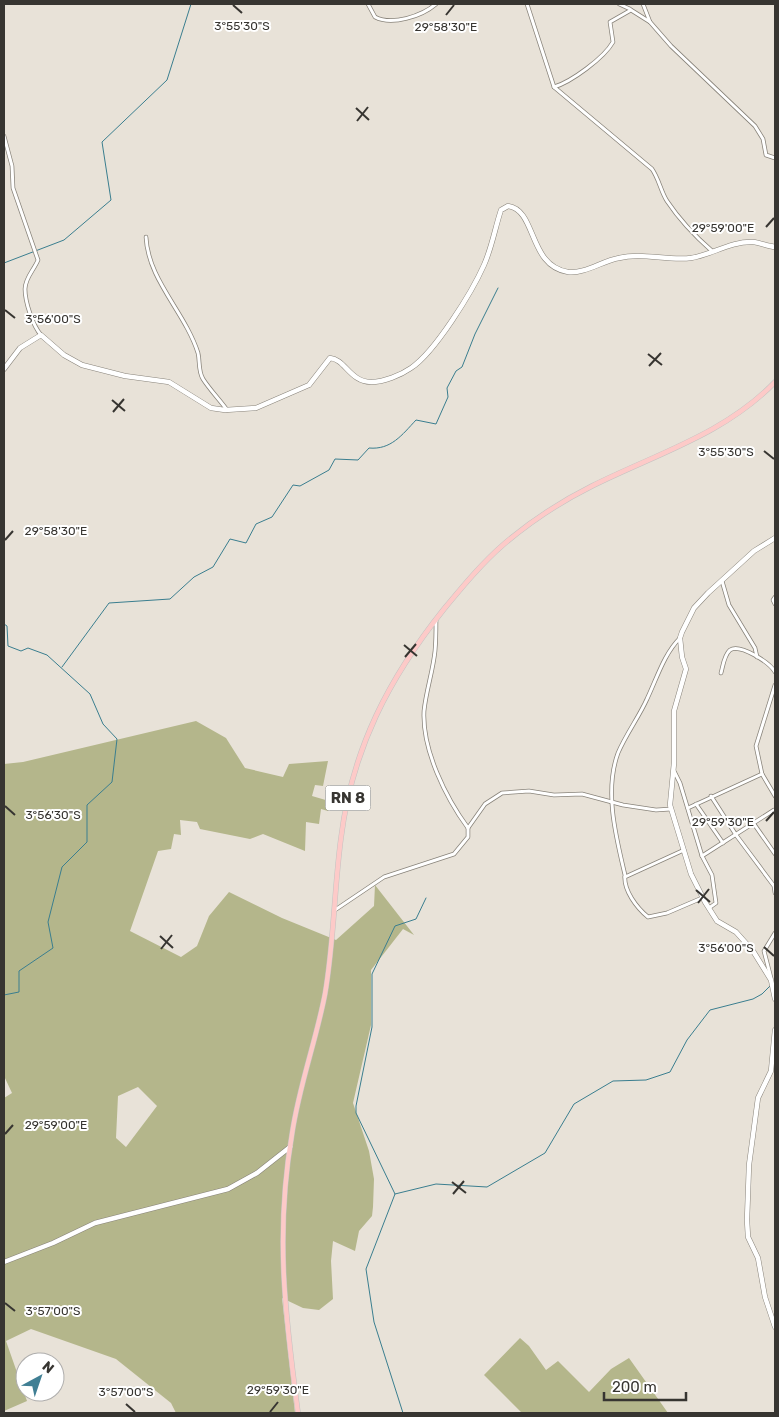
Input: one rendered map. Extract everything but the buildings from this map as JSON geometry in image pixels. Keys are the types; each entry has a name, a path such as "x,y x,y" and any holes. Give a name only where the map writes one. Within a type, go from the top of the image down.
{"main road":[{"name":"RN 8","path":"298,1413 285,1318 282,1273 283,1204 290,1147 324,995 335,910 341,838 349,792 360,754 382,700 395,676 436,620 490,557 530,523 561,502 594,485 722,425 755,401 775,382"}],"street":[{"path":"368,4 375,17 384,21 426,12 436,4"},
{"path":"526,4 550,83 652,169 661,184 666,199 696,236 712,251"},
{"path":"619,4 650,22 671,46 755,126 763,139 766,155 775,158"},
{"path":"643,4 650,22"},
{"path":"554,87 571,78 605,53 613,42 610,22 631,10"},
{"path":"4,136 12,166 13,188 38,260 31,270 25,289 35,328 64,355 82,365 125,376 169,382 211,408 228,410 256,408 275,402 309,385 330,358 337,359 354,377 369,382 395,376 412,368 441,335 475,282 492,245 501,210 508,206 517,209 522,215 541,256 550,265 565,272 574,272 618,258 692,258 712,251 753,242 775,247"},
{"path":"146,237 153,271 161,280 198,353 203,379 228,410"},
{"path":"4,369 20,348 41,335"},
{"path":"702,898 667,913 648,917 629,893 624,882 612,803 619,752 640,715 670,649 680,638 694,608 754,552 775,538"},
{"path":"722,581 729,605 755,648 757,657"},
{"path":"775,597 773,600 775,604"},
{"path":"335,910 384,877 450,857 468,837 468,828 449,799 433,762 426,729 424,712 435,649 436,620"},
{"path":"680,638 682,657 686,669 674,711 670,809 691,874 702,898 717,920 736,932 754,951 771,980"},
{"path":"720,673 727,654 731,649 736,648 765,660 775,672"},
{"path":"775,685 756,746 762,774 775,796"},
{"path":"673,770 688,808 702,856 712,876 716,903 709,908"},
{"path":"688,808 762,774"},
{"path":"468,828 485,804 507,791 582,794 612,803 656,810 670,809"},
{"path":"711,796 736,835 774,885 775,893"},
{"path":"696,804 723,843"},
{"path":"702,856 775,810"},
{"path":"754,824 775,854"},
{"path":"624,877 684,850"},
{"path":"775,932 764,951 775,999"},
{"path":"775,1030 771,1072 758,1098 749,1165 747,1203 748,1237 758,1258 764,1297 775,1327"},
{"path":"4,1262 53,1243 95,1222 228,1189 257,1173 290,1147"}],"green space":[{"path":"196,721 226,738 245,768 283,777 289,764 328,761 323,786 315,785 312,796 329,801 328,811 321,809 319,824 306,822 305,851 263,834 250,839 200,829 197,822 180,820 181,835 174,834 171,849 158,851 130,931 181,957 197,946 209,916 229,892 282,918 336,940 374,906 375,885 414,935 403,929 371,970 371,1025 353,1103 369,1151 374,1179 372,1216 359,1231 355,1251 333,1241 331,1261 333,1299 319,1310 303,1308 282,1298 295,1413 176,1413 171,1403 116,1359 31,1329 6,1341 15,1367 15,1402 25,1402 4,1411 4,1098 12,1093 4,1076 4,764 23,762","holes":["138,1087 157,1106 126,1147 116,1138 118,1096"]},
{"path":"520,1338 529,1346 546,1370 558,1361 589,1392 611,1369 629,1358 668,1413 522,1413 484,1375"}],"waterway":[{"path":"4,263 64,240 111,200 102,142 167,80 191,4"},
{"path":"62,667 109,603 170,599 194,577 213,567 230,539 246,543 256,524 272,517 293,485 300,486 329,470 335,459 358,460 369,448 384,447 390,444 401,436 416,420 436,424 448,397 447,388 456,371 462,367 475,334 498,288"},
{"path":"4,624 7,626 8,646 21,651 28,648 47,655 90,694 103,724 117,739 112,782 87,805 87,842 62,867 48,922 53,948 19,971 19,992 4,995"},
{"path":"403,1413 374,1322 366,1269 395,1194 356,1113 356,1106 372,1027 372,974 395,926 416,919 426,898"},
{"path":"395,1194 436,1184 487,1187 545,1153 574,1104 613,1081 646,1080 670,1072 687,1040 710,1010 753,999 762,994 771,985"}]}
